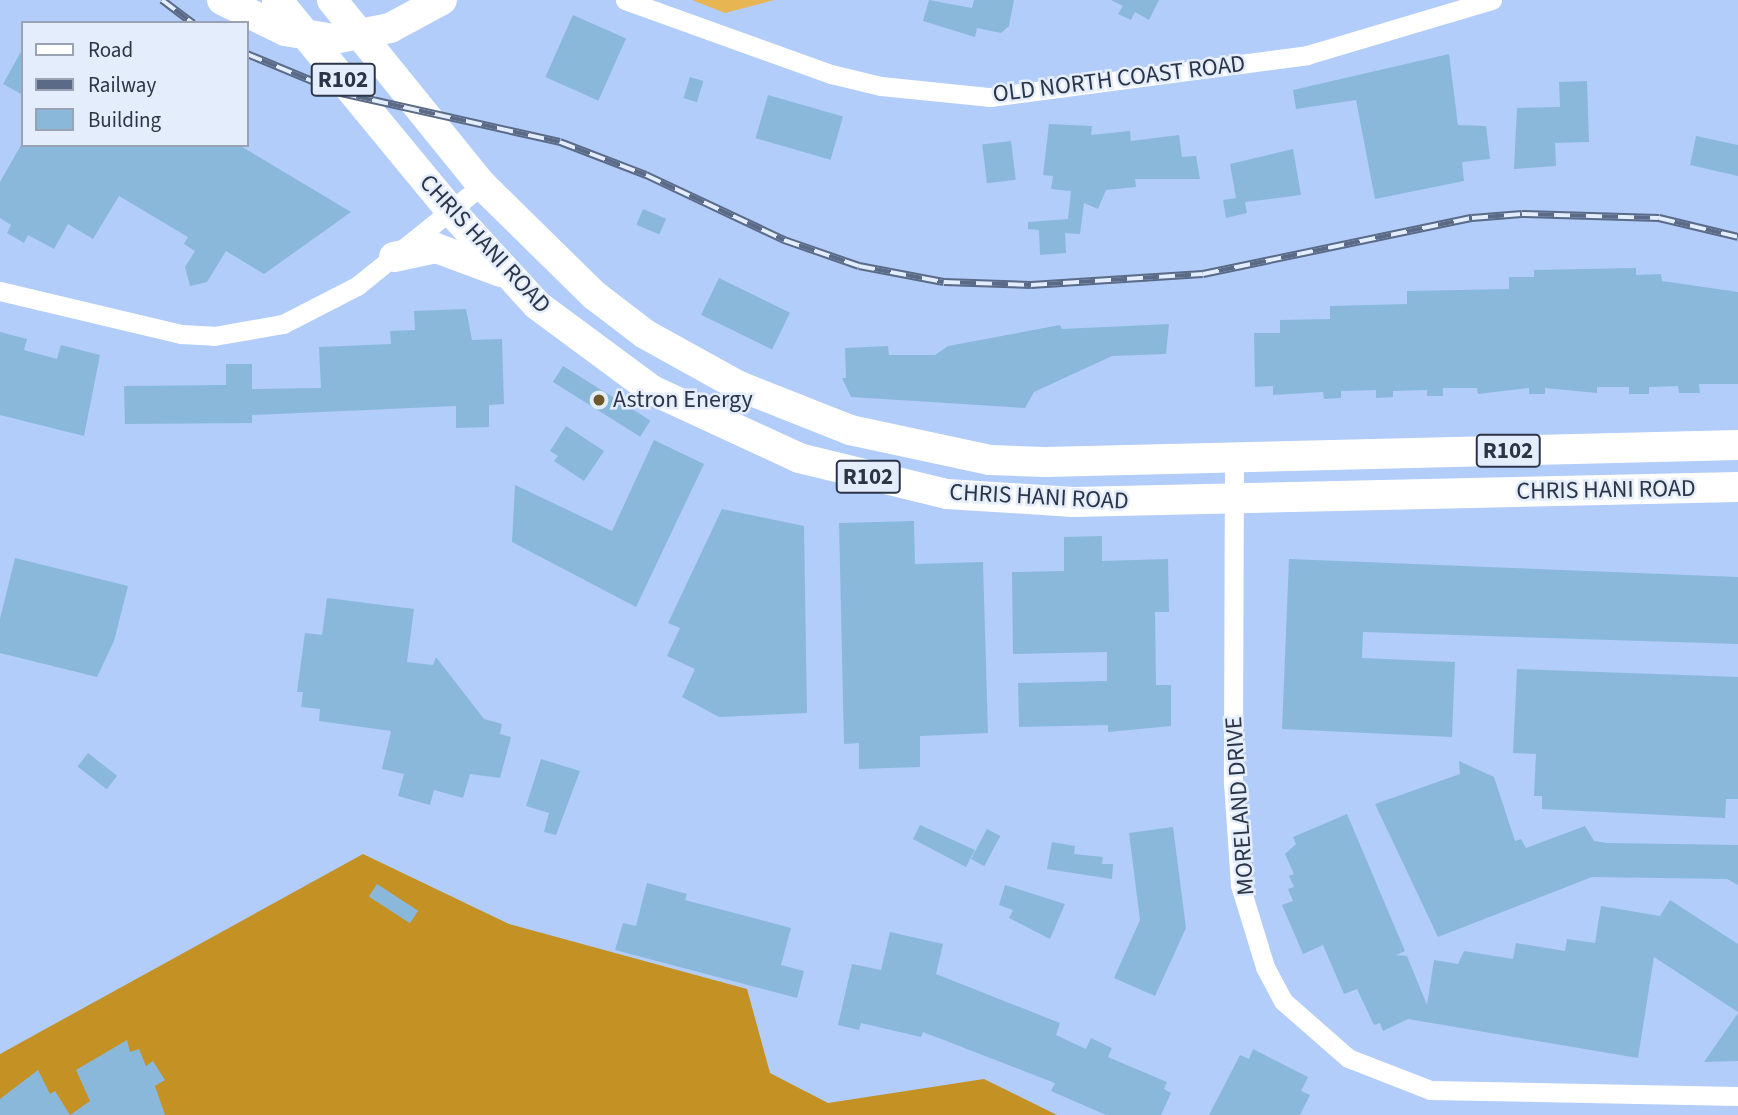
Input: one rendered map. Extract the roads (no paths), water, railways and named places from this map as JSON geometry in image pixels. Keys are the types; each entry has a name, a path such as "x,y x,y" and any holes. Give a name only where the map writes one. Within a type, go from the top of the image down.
{"main road":[{"path":"222,0 285,31 345,38 390,28 442,0"},
{"name":"CHRIS HANI ROAD","path":"277,0 504,273 574,336 652,390 799,458 871,478 996,499 1233,501 1738,487"},
{"name":"CHRIS HANI ROAD","path":"332,0 482,186 566,270 645,334 796,411 850,430 990,460 1738,446"},
{"path":"394,257 436,248 504,273"}],"street":[{"name":"OLD NORTH COAST ROAD","path":"625,0 831,74 881,86 990,97 1307,55 1492,0"},
{"path":"0,291 139,327 214,336 307,315 394,257 482,186"},
{"name":"MORELAND DRIVE","path":"1234,457 1233,782 1240,885 1265,967 1283,1001 1348,1058 1430,1090 1738,1096"}],"railway":[{"path":"162,0 190,21"},
{"path":"248,54 341,93 560,142 646,175 784,240 859,266 944,282 1031,285 1203,274 1472,218 1522,214 1659,218 1738,237"}],"place":[{"name":"Astron Energy","path":"599,400"}]}
